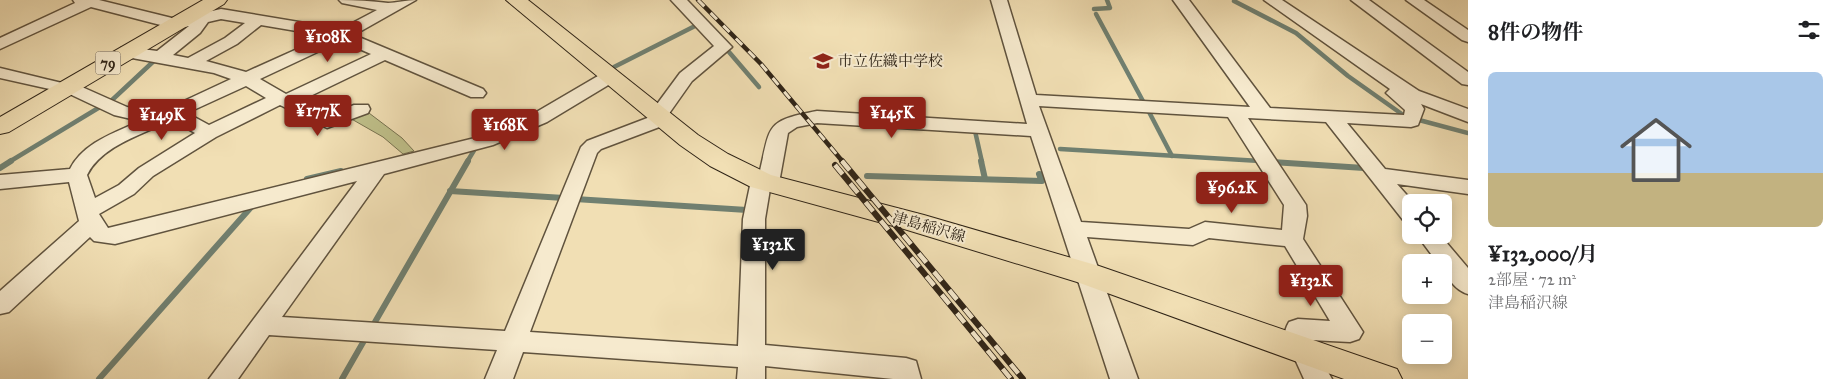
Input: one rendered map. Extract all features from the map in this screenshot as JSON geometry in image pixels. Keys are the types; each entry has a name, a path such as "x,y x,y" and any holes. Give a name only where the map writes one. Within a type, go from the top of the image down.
{"main road":[{"name":"79","path":"0,127 61,86 170,23 217,0"},
{"name":"津島稲沢線","path":"516,0 609,77 719,160 764,182 914,222 1088,274 1384,379"},
{"name":"79","path":"0,117 127,52 170,23 203,9"}],"street":[{"path":"347,0 393,8"},
{"path":"408,0 387,13 342,35 245,78 110,142 85,159 77,175 89,217 102,236 115,236 486,140 540,118 609,77"},
{"path":"499,379 588,150 594,145 661,117 686,77 724,47 679,0"},
{"path":"999,0 1038,131 1124,379"},
{"path":"1181,0 1264,113"},
{"path":"1272,0 1385,78 1413,95 1468,116"},
{"path":"1359,0 1468,80"},
{"path":"1414,0 1468,37"},
{"path":"0,44 97,2 170,23"},
{"path":"160,58 194,30 203,9 221,14 342,35 477,93"},
{"path":"191,63 231,40 258,20"},
{"path":"127,52 191,63 245,78 327,122 361,110"},
{"path":"0,306 89,217 139,180 146,172 209,133 384,54"},
{"path":"0,73 61,86 121,111 166,117 209,133"},
{"path":"1028,100 1411,121 1414,109 1385,84 1383,80 1385,78"},
{"path":"1234,111 1294,205 1296,216 1292,239 1350,332 1298,329 1300,349 1318,379"},
{"path":"752,364 754,218 779,131 791,122 817,117 1038,131"},
{"path":"1332,117 1402,204"},
{"path":"223,379 378,167"},
{"path":"0,182 77,175"},
{"path":"1379,176 1468,187"},
{"path":"1073,229 1193,237 1205,230 1292,239"},
{"path":"1435,244 1468,285"},
{"path":"263,325 513,343 752,364 906,369 907,379"}],"green space":[{"path":"365,110 402,138 414,151 403,154 383,137 348,117"}],"waterway":[{"path":"1094,9 1110,8 1107,0"},
{"path":"1234,1 1296,33 1348,76 1406,117"},
{"path":"1096,14 1144,103"},
{"path":"614,67 695,26"},
{"path":"729,52 759,87"},
{"path":"111,101 156,59"},
{"path":"9,162 100,107"},
{"path":"1148,110 1172,156"},
{"path":"1419,120 1468,133"},
{"path":"975,131 982,162"},
{"path":"467,162 476,147"},
{"path":"1060,149 1172,156"},
{"path":"1172,156 1260,161"},
{"path":"0,168 11,161"},
{"path":"451,191 468,161"},
{"path":"981,161 985,179"},
{"path":"1275,162 1272,162 1364,168 1367,171"},
{"path":"307,179 341,171"},
{"path":"867,176 1042,181 1039,174 1045,175 1044,171"},
{"path":"375,322 451,191"},
{"path":"451,191 564,198"},
{"path":"575,199 747,210"},
{"path":"99,379 253,205"},
{"path":"342,379 365,339"}],"railway":[{"path":"698,0 761,64 843,162"},
{"path":"842,161 1023,379"},
{"path":"835,165 1011,379"}],"place":[{"name":"市立佐織中学校","path":"823,61"}]}
